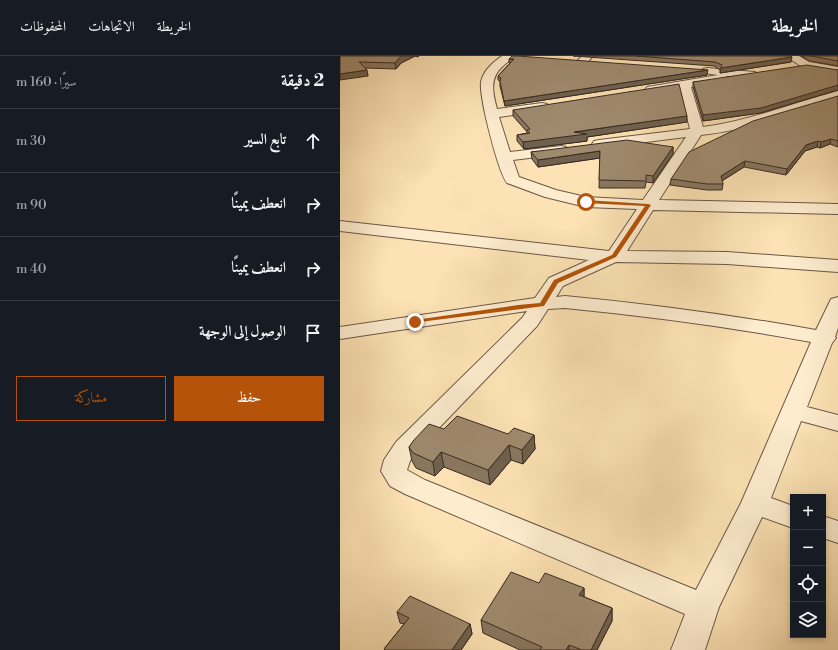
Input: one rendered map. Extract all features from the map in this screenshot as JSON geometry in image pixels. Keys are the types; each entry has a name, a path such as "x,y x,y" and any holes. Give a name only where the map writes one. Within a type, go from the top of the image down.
{"street":[{"path":"509,56 501,61 487,81 488,96 492,114 512,180 551,194 586,202 648,205 838,209"},
{"path":"568,61 585,59 598,63"},
{"path":"791,62 838,70"},
{"path":"638,92 755,73 699,70"},
{"path":"685,85 697,131 614,256 556,282 530,322 404,448 396,460 394,471 399,479 415,487 703,608"},
{"path":"506,157 728,128 838,95"},
{"path":"492,114 554,105"},
{"path":"340,226 562,252 614,256 727,258 838,266"},
{"path":"340,333 518,306 565,302 619,307 748,324 830,338"},
{"path":"688,650 703,608 755,503 794,410 830,338 838,304"},
{"path":"794,410 838,423"},
{"path":"755,503 790,516"},
{"path":"826,528 838,532"}],"building":[{"path":"340,56 401,56 395,63 359,62 367,70 340,74"},
{"path":"512,56 708,70 504,101 500,81 501,78 498,76 514,59 509,59"},
{"path":"636,56 792,57 721,68 722,65 715,62"},
{"path":"811,56 838,56 838,61"},
{"path":"807,65 838,70 838,85 761,108 703,115 693,82"},
{"path":"679,84 687,116 574,132 587,134 523,142 517,135 530,133 527,130 530,129 513,110"},
{"path":"838,96 838,141 831,139 806,145 787,169 745,161 721,176 723,184 707,184 671,179 689,152 753,121"},
{"path":"627,140 673,147 653,176 646,175 646,181 599,180 600,151 538,160 531,152"},
{"path":"457,416 508,434 514,428 534,435 522,450 509,445 488,470 441,452 433,462 413,453 409,447 429,424 444,429"},
{"path":"511,572 539,583 545,573 584,588 579,595 612,608 591,650 582,650 569,645 566,650 540,650 542,647 481,620"},
{"path":"410,596 470,624 452,650 384,649 409,618 397,612"}],"route":[{"path":"415,322 518,306 542,304 556,282 614,256 648,205 586,202"}]}
